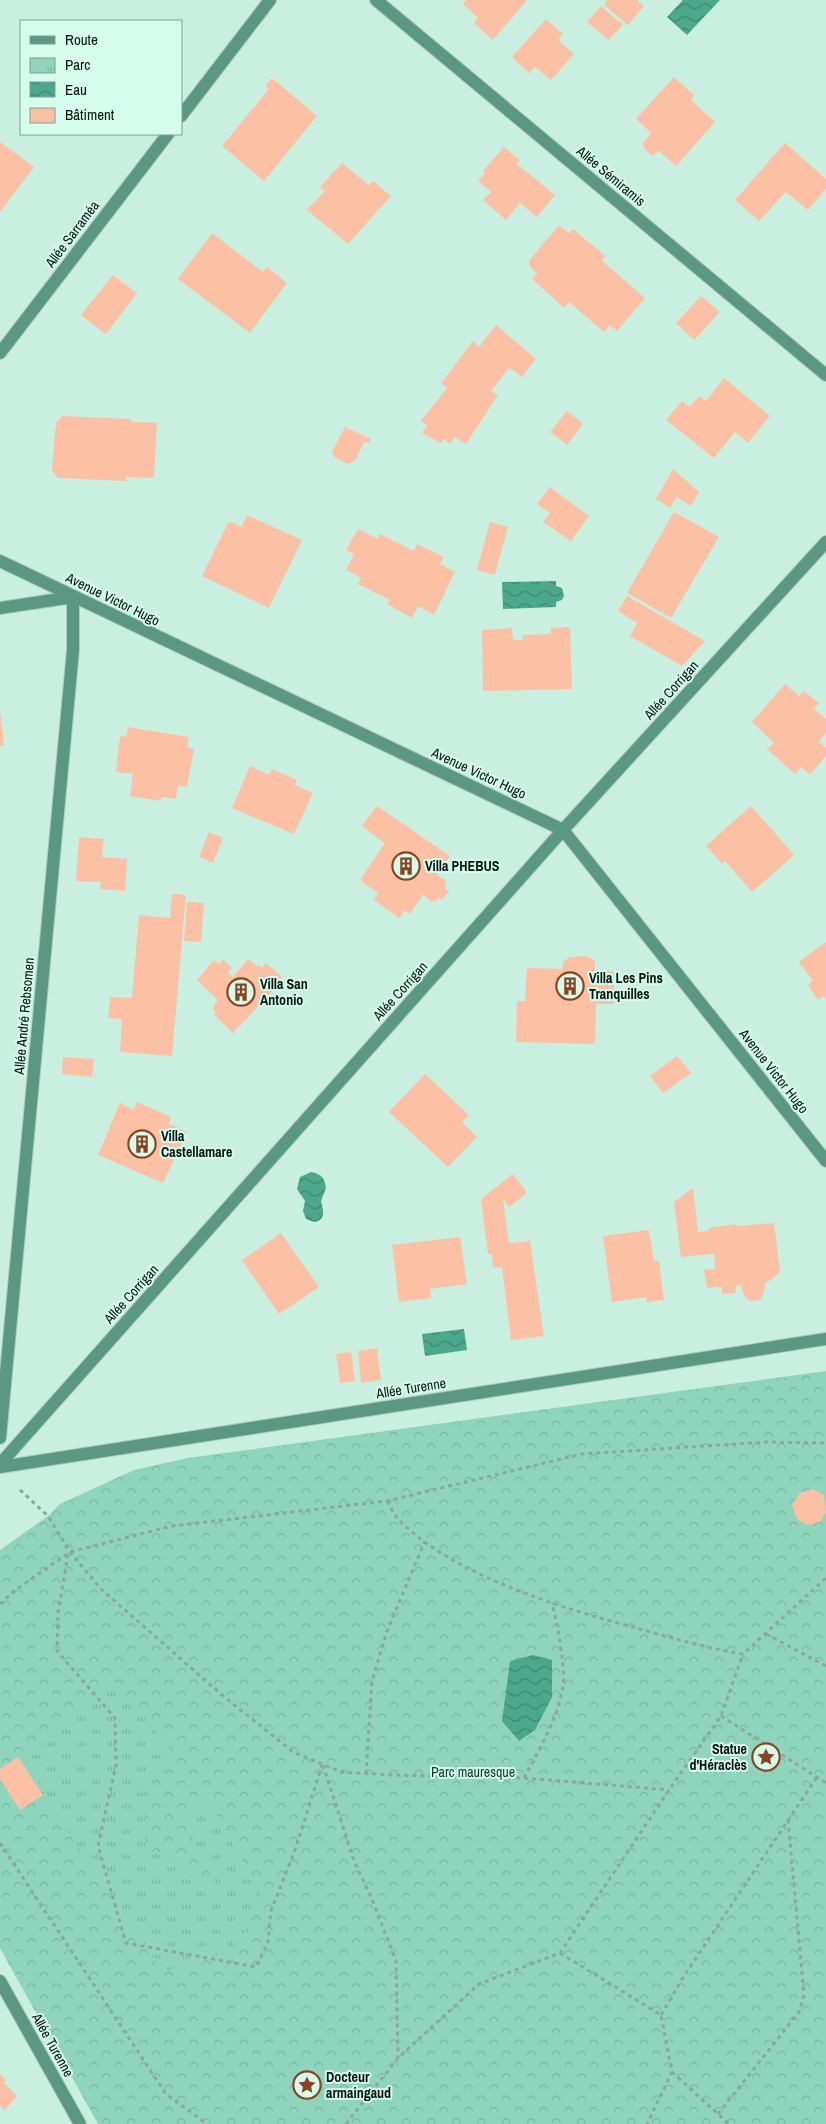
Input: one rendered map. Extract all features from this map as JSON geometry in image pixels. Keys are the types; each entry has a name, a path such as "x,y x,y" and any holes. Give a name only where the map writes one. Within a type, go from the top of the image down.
{"street":[{"path":"182,115 270,0"},
{"name":"Allée Sémiramis","path":"376,0 826,375"},
{"name":"Allée Sarraméa","path":"0,353 167,135"},
{"name":"Allée Corrigan","path":"0,1466 563,830 826,542"},
{"name":"Avenue Victor Hugo","path":"0,561 563,830 826,1161"},
{"path":"0,608 73,597"},
{"name":"Allée André Rebsomen","path":"0,1438 73,650 73,597"},
{"name":"Allée Turenne","path":"0,1466 826,1338"},
{"name":"Allée Turenne","path":"0,1981 80,2124"}],"path":[{"path":"0,1604 14,1591 69,1553 172,1526 387,1500 582,1454 766,1442 826,1443"},
{"path":"14,1483 48,1516 69,1553 101,1589 292,1752 341,1772 524,1778 669,1790"},
{"path":"387,1500 398,1519 425,1541 472,1571 568,1609 712,1649 743,1654"},
{"path":"366,1774 372,1681 387,1631 425,1541"},
{"path":"69,1553 58,1613 57,1651 115,1718 116,1765 98,1846 126,1944 256,1967 268,1942 271,1911 295,1850 322,1765"},
{"path":"346,2124 398,2058 479,1984 560,1954 669,1790 721,1716 743,1654 826,1578"},
{"path":"524,1778 556,1712 563,1685 561,1656 552,1603"},
{"path":"766,1634 826,1666"},
{"path":"721,1716 826,1783"},
{"path":"322,1765 354,1861 372,1899 396,1961 398,2058"},
{"path":"647,2124 672,2072 661,2015 684,1976 816,1777"},
{"path":"718,2114 799,2012 804,1995 788,1820"},
{"path":"0,1843 166,2094 207,2124"},
{"path":"560,1954 661,2015"},
{"path":"672,2072 729,2124"}],"green space":[{"name":"Parc mauresque","path":"826,1371 826,2124 98,2124 0,1948 0,1550 48,1516 60,1504 134,1470 188,1458"},
{"path":"115,1682 176,1756 145,1794 145,1846 215,1884 183,1815 206,1795 262,1897 237,1949 163,1972 54,1811 27,1759"}],"water":[{"path":"683,0 720,0 687,35 667,17"},
{"path":"556,581 556,586 562,588 564,596 562,600 556,602 556,607 503,609 502,582"},
{"path":"311,1172 322,1177 326,1188 321,1201 322,1217 314,1222 306,1219 303,1211 305,1201 297,1189 300,1177"},
{"path":"464,1329 467,1350 425,1356 422,1334"},
{"path":"533,1655 552,1660 552,1697 535,1730 519,1741 502,1721 510,1661"}],"building":[{"path":"466,0 527,0 493,40 474,23 478,18 463,4"},
{"path":"607,0 637,0 644,6 628,25 604,5"},
{"path":"601,6 623,25 609,40 587,22"},
{"path":"546,19 563,34 558,40 574,54 551,80 535,67 529,73 512,57"},
{"path":"674,77 694,95 691,100 715,122 676,166 659,151 651,155 644,148 643,143 651,133 636,119"},
{"path":"272,78 317,116 264,181 222,146 269,89 265,86"},
{"path":"0,142 34,167 0,212"},
{"path":"785,143 826,179 826,189 808,210 786,192 759,221 735,200"},
{"path":"504,147 520,160 517,164 555,195 537,217 520,203 506,220 483,200 491,192 478,181 485,173 483,171"},
{"path":"342,163 369,185 373,181 391,196 348,244 307,210 325,191 320,187"},
{"path":"559,225 569,233 573,229 605,256 602,261 645,298 617,331 610,325 604,332 569,302 564,308 532,279 537,273 530,267 529,261"},
{"path":"212,233 263,272 267,267 287,283 250,333 178,279"},
{"path":"113,275 137,293 106,334 81,315"},
{"path":"701,296 720,312 694,340 676,323"},
{"path":"496,325 536,359 522,377 509,368 491,391 498,395 466,444 455,437 450,444 444,439 441,443 422,433 427,426 421,421 447,388 441,383 473,341 479,347"},
{"path":"724,378 770,416 748,443 735,432 714,458 666,420 682,401 690,407 699,396 706,401"},
{"path":"567,411 583,424 567,445 550,432"},
{"path":"62,416 131,419 131,422 157,423 154,478 126,477 126,481 58,478 52,470 56,423"},
{"path":"345,427 371,439 369,443 364,442 355,461 348,464 334,457 332,452"},
{"path":"673,469 699,492 691,506 677,497 670,508 656,499"},
{"path":"550,487 589,516 571,541 543,522 550,513 537,504"},
{"path":"674,512 719,537 671,618 627,593"},
{"path":"247,515 302,540 269,608 202,576 229,521 241,527"},
{"path":"490,522 508,527 495,575 477,570"},
{"path":"358,529 378,539 380,534 414,551 417,544 444,557 440,564 455,572 434,615 418,606 412,618 387,604 390,600 358,584 361,578 346,570 354,554 346,550"},
{"path":"627,596 705,641 682,666 630,636 637,623 618,611"},
{"path":"570,627 572,689 483,691 482,630 512,628 513,640 523,640 523,635 551,634 551,628"},
{"path":"785,684 799,696 804,691 819,703 814,709 826,719 826,733 819,742 826,748 826,756 810,775 801,767 795,774 767,749 774,743 752,722"},
{"path":"0,710 4,745 0,746"},
{"path":"128,727 189,737 187,748 194,749 187,787 178,786 176,799 161,797 161,801 130,796 133,774 116,772 120,736 126,737"},
{"path":"250,766 269,775 272,769 297,780 295,785 313,793 294,834 232,808"},
{"name":"Villa PHEBUS","path":"377,806 450,856 437,875 446,881 445,889 449,891 442,900 439,897 436,901 431,901 423,895 410,914 405,910 399,918 374,900 378,893 360,880 385,843 362,826"},
{"path":"751,806 794,855 752,892 725,861 722,864 706,846"},
{"path":"209,832 223,838 213,863 199,857"},
{"path":"79,837 104,839 102,857 127,859 125,891 100,889 101,882 76,881"},
{"path":"172,894 186,895 172,1056 120,1052 122,1019 108,1018 110,997 132,998 139,915 170,918"},
{"path":"187,902 204,903 201,942 184,941"},
{"path":"826,942 826,999 824,996 818,1000 808,985 813,981 799,962"},
{"name":"Villa Les Pins Tranquilles","path":"587,956 595,961 595,970 614,971 614,1004 596,1004 595,1044 516,1042 517,1001 525,1001 527,968 562,969 563,962 570,957"},
{"name":"Villa San Antonio","path":"248,959 261,968 266,963 282,977 277,982 279,984 233,1033 214,1015 216,1012 213,1010 218,1000 197,980 214,960 219,964 223,960 232,968 228,973 233,977"},
{"path":"677,1056 691,1073 663,1093 650,1076"},
{"path":"63,1057 94,1059 92,1077 62,1074"},
{"path":"425,1074 469,1115 462,1122 477,1137 448,1167 389,1112"},
{"name":"Villa Castellamare","path":"137,1102 171,1117 169,1124 187,1132 163,1183 98,1155 120,1103 134,1110"},
{"path":"513,1174 527,1193 509,1207 503,1199 509,1243 530,1241 544,1336 511,1340 502,1267 493,1268 492,1254 488,1254 481,1199"},
{"path":"693,1188 698,1232 709,1231 709,1228 736,1224 737,1226 774,1223 780,1272 771,1280 765,1282 764,1293 760,1300 750,1301 744,1296 741,1285 735,1286 736,1293 722,1294 722,1287 707,1288 704,1270 715,1269 714,1254 681,1257 674,1202"},
{"path":"649,1230 654,1261 659,1261 664,1300 647,1302 646,1297 612,1302 603,1236"},
{"path":"281,1233 319,1287 279,1314 242,1260"},
{"path":"460,1237 467,1284 430,1289 431,1298 399,1302 392,1245"},
{"path":"377,1348 381,1380 361,1383 358,1351"},
{"path":"351,1352 355,1381 340,1383 336,1354"},
{"path":"813,1489 824,1495 826,1512 820,1522 807,1525 797,1519 792,1505 800,1493"},
{"path":"18,1757 43,1795 20,1810 0,1779 0,1769"},
{"path":"0,2074 6,2080 4,2083 17,2096 5,2110 0,2106"}],"place":[{"name":"Villa PHEBUS","path":"406,866"},
{"name":"Villa Les Pins Tranquilles","path":"570,986"},
{"name":"Villa San Antonio","path":"241,992"},
{"name":"Villa Castellamare","path":"142,1144"},
{"name":"Statue d'Héraclès","path":"766,1757"},
{"name":"Docteur armaingaud","path":"307,2085"}]}
